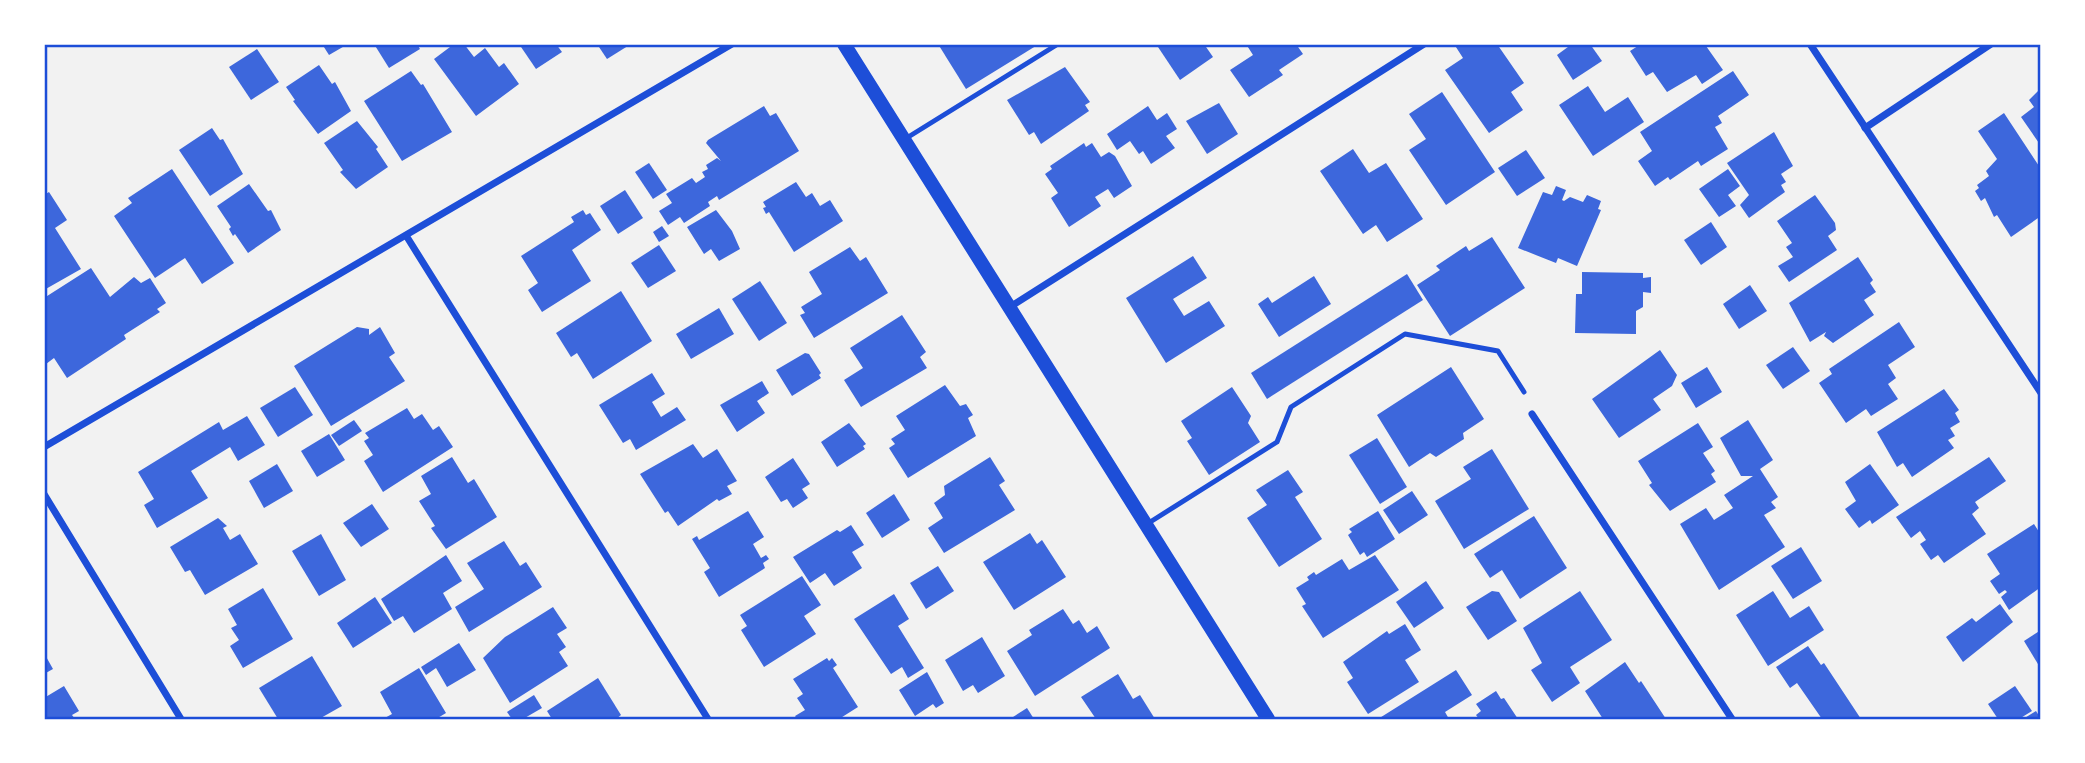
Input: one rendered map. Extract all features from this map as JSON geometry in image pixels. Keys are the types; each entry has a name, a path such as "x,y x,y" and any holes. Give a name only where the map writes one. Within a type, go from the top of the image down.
{"main road":[{"path":"844,44 1268,719"}],"street":[{"path":"44,447 407,237 732,44"},
{"path":"1010,307 1424,44"},
{"path":"1810,44 2041,393"},
{"path":"1865,128 1991,44"},
{"path":"407,237 708,719"},
{"path":"1532,414 1732,719"},
{"path":"44,494 181,719"}],"lane":[{"path":"905,139 1058,44"},
{"path":"1147,524 1277,442 1291,407 1405,334 1498,351 1524,392"}],"building":[{"path":"322,44 348,44 329,55"},
{"path":"374,44 417,44 420,49 389,68"},
{"path":"454,44 464,44 474,57 485,48 499,67 504,63 519,84 476,116 434,59"},
{"path":"519,44 556,44 562,52 536,69"},
{"path":"597,44 631,44 607,59"},
{"path":"938,44 1039,44 966,89"},
{"path":"1156,44 1204,44 1213,57 1180,80"},
{"path":"1246,44 1296,44 1303,54 1279,70 1283,75 1249,97 1230,70 1253,55"},
{"path":"1454,44 1497,44 1524,83 1511,92 1523,110 1489,133 1445,70 1463,58"},
{"path":"1572,44 1590,44 1602,61 1573,80 1557,55"},
{"path":"1641,44 1710,44 1706,46 1723,70 1702,84 1696,75 1667,92 1653,72 1646,76 1630,51"},
{"path":"257,49 279,82 251,100 229,67"},
{"path":"319,65 332,84 335,82 351,111 318,134 286,87"},
{"path":"1065,67 1090,102 1085,105 1089,111 1041,144 1034,132 1029,135 1007,100"},
{"path":"411,71 421,85 423,84 452,132 402,161 364,101"},
{"path":"1733,71 1749,95 1718,116 1722,123 1715,127 1728,149 1701,166 1698,161 1670,180 1668,177 1655,186 1638,161 1652,151 1640,132"},
{"path":"1588,86 1605,112 1628,97 1644,122 1593,156 1559,105"},
{"path":"2041,88 2041,146 2021,117 2034,107 2029,100"},
{"path":"1442,92 1495,172 1446,205 1409,150 1426,139 1409,114"},
{"path":"1219,103 1238,134 1207,154 1186,121"},
{"path":"764,106 770,116 776,113 799,151 719,200 717,196 708,202 710,206 684,223 680,217 668,225 659,211 672,203 666,194 692,178 696,183 705,177 702,172 708,169 706,165 717,158 721,161 706,143 708,140"},
{"path":"1148,106 1157,120 1167,113 1177,129 1166,136 1175,148 1151,164 1143,151 1139,154 1130,141 1117,150 1107,134"},
{"path":"2004,113 2041,169 2041,216 2011,237 1997,215 1994,217 1985,198 1981,201 1975,191 1979,188 1977,185 1989,176 1986,171 1997,159 1978,131"},
{"path":"357,121 378,147 376,149 388,167 356,189 340,172 343,170 324,143"},
{"path":"212,128 220,140 223,139 243,174 210,196 179,150"},
{"path":"1774,132 1793,166 1781,174 1786,182 1781,185 1785,192 1749,218 1740,205 1749,195 1727,163"},
{"path":"1084,143 1086,147 1092,143 1101,157 1109,152 1115,156 1132,186 1114,198 1108,189 1095,197 1101,206 1069,227 1051,198 1058,193 1045,174 1052,169 1050,166"},
{"path":"1353,149 1369,173 1386,163 1423,219 1387,242 1376,225 1363,234 1320,171"},
{"path":"1526,150 1545,178 1517,196 1498,168"},
{"path":"649,163 667,190 653,199 635,172"},
{"path":"172,169 234,263 202,284 185,258 155,278 114,216 132,203 128,198"},
{"path":"1728,169 1740,186 1728,195 1736,206 1719,217 1699,189"},
{"path":"796,182 806,197 812,193 820,206 830,200 843,221 794,252 769,212 766,214 763,202"},
{"path":"249,184 268,211 271,210 281,230 248,253 235,234 233,236 229,229 231,227 217,206"},
{"path":"1556,186 1566,190 1562,200 1564,201 1570,197 1583,202 1587,195 1601,201 1598,209 1601,210 1577,266 1558,258 1556,263 1518,248 1543,192 1552,195"},
{"path":"625,190 643,218 618,234 600,206"},
{"path":"49,192 67,220 55,228 81,269 44,290 44,195"},
{"path":"1815,195 1835,223 1836,230 1828,236 1837,250 1789,282 1778,266 1793,257 1786,247 1792,243 1777,221"},
{"path":"583,210 586,215 590,213 601,230 572,250 591,281 542,312 528,290 538,283 521,256 574,222 571,217"},
{"path":"716,210 732,231 740,249 719,261 711,249 704,254 687,227"},
{"path":"1711,222 1727,247 1701,265 1684,240"},
{"path":"662,226 669,236 659,242 653,232"},
{"path":"1492,237 1525,288 1450,336 1417,285 1440,270 1436,266 1466,246 1469,251"},
{"path":"659,245 676,271 648,288 631,263"},
{"path":"850,247 860,261 866,257 888,293 814,338 800,315 805,313 801,307 822,294 809,272"},
{"path":"1193,256 1207,278 1173,299 1184,316 1209,301 1225,326 1166,363 1126,298"},
{"path":"1858,257 1873,280 1870,283 1876,292 1864,300 1874,315 1833,343 1824,336 1826,332 1810,342 1789,303"},
{"path":"91,268 110,297 134,277 141,283 150,278 166,303 157,309 160,312 124,335 126,339 67,378 54,358 46,364 44,361 44,298"},
{"path":"1582,272 1643,273 1643,278 1651,277 1651,293 1643,292 1643,307 1636,311 1636,334 1575,333 1576,294 1582,294"},
{"path":"1407,274 1423,300 1267,399 1251,373"},
{"path":"1314,276 1331,304 1279,337 1258,304 1268,297 1272,303"},
{"path":"760,281 787,323 759,341 732,299"},
{"path":"1750,285 1767,311 1739,329 1723,304"},
{"path":"621,291 652,341 593,379 577,353 571,357 556,333"},
{"path":"719,308 734,334 691,359 676,334"},
{"path":"902,315 926,352 920,357 927,368 861,407 844,380 863,368 850,348"},
{"path":"1899,322 1915,347 1888,365 1896,378 1888,384 1898,399 1871,416 1866,409 1846,423 1819,383 1832,374 1829,369"},
{"path":"357,327 369,329 369,335 380,327 395,353 389,357 405,381 331,426 294,366"},
{"path":"1793,347 1810,371 1783,389 1766,365"},
{"path":"1660,350 1677,375 1672,386 1653,399 1661,410 1619,438 1592,399"},
{"path":"805,353 809,354 821,373 821,378 792,396 776,370"},
{"path":"1451,367 1484,419 1463,433 1464,439 1436,457 1430,453 1409,467 1377,415"},
{"path":"1707,367 1722,392 1696,408 1681,383"},
{"path":"652,373 665,394 652,402 661,417 677,407 686,420 636,450 630,439 623,443 599,405"},
{"path":"762,381 769,393 757,401 765,413 737,432 720,405"},
{"path":"945,385 960,406 966,404 973,415 968,418 976,436 908,478 889,448 895,444 891,439 905,430 896,416"},
{"path":"295,387 313,415 278,437 260,408"},
{"path":"1232,387 1251,416 1248,423 1260,442 1209,475 1187,441 1192,438 1181,421"},
{"path":"1944,389 1959,410 1955,413 1960,422 1950,428 1955,436 1948,440 1954,448 1912,477 1903,463 1897,467 1877,432"},
{"path":"407,408 414,419 422,414 433,430 439,426 453,447 383,492 364,461 373,455 364,441 369,438 365,433"},
{"path":"247,416 265,445 238,461 230,447 191,471 208,498 157,528 144,505 154,499 138,472 219,422 223,430"},
{"path":"354,420 362,431 339,446 331,435"},
{"path":"1748,420 1773,460 1760,469 1778,497 1771,502 1776,508 1764,515 1785,547 1719,590 1680,524 1706,508 1714,520 1733,508 1724,495 1753,476 1741,476 1720,438"},
{"path":"849,423 866,444 863,446 865,449 837,467 821,442"},
{"path":"1698,423 1713,447 1703,453 1715,471 1711,474 1716,482 1670,511 1649,485 1652,483 1638,461"},
{"path":"329,434 345,460 317,477 301,451"},
{"path":"1377,438 1407,487 1380,504 1349,455"},
{"path":"693,444 703,458 717,449 737,481 727,486 732,494 719,501 717,499 678,526 668,511 665,513 640,474"},
{"path":"1492,449 1529,509 1464,549 1435,501 1471,479 1463,467"},
{"path":"452,457 468,483 474,479 497,517 446,549 431,528 435,526 419,501 431,494 421,476"},
{"path":"990,457 1005,481 999,485 1015,510 944,553 928,528 943,518 934,503 945,495 944,486"},
{"path":"1989,457 2006,481 1975,502 1979,508 1972,514 1986,534 1944,563 1938,555 1931,560 1920,544 1926,540 1920,531 1911,538 1896,517"},
{"path":"793,458 810,484 802,489 808,498 793,508 787,499 781,502 765,477"},
{"path":"277,464 293,491 264,508 249,481"},
{"path":"1870,464 1899,505 1872,524 1870,520 1859,528 1845,509 1856,501 1845,482"},
{"path":"1288,470 1303,492 1295,497 1322,539 1279,567 1247,518 1267,505 1256,490"},
{"path":"1412,491 1428,515 1399,534 1383,510"},
{"path":"894,494 910,520 882,538 866,513"},
{"path":"372,504 389,529 361,547 343,523"},
{"path":"748,511 764,537 753,544 761,558 766,555 769,559 763,563 765,568 719,597 704,572 710,568 692,539 697,536 699,540"},
{"path":"1378,511 1395,539 1367,557 1364,552 1360,555 1348,535 1352,532 1349,529"},
{"path":"1534,516 1567,568 1520,599 1502,570 1490,578 1474,554"},
{"path":"218,518 227,526 223,528 230,540 240,534 258,564 205,595 190,570 185,572 170,547"},
{"path":"2034,524 2041,535 2041,587 2009,610 2001,597 2007,592 2005,590 1999,594 1990,581 2000,574 1987,554"},
{"path":"851,525 864,545 852,552 862,568 834,586 825,573 810,583 793,557 837,530 840,532"},
{"path":"1030,533 1037,544 1042,540 1066,577 1014,610 983,562"},
{"path":"321,534 346,580 319,596 292,551"},
{"path":"504,541 520,566 526,562 542,587 469,632 455,607 484,589 467,563"},
{"path":"1801,547 1822,581 1793,599 1771,566"},
{"path":"446,555 462,581 443,593 452,609 414,633 403,616 394,621 381,599"},
{"path":"1375,555 1399,590 1323,638 1302,606 1306,604 1296,588 1309,580 1307,577 1314,572 1316,575 1342,559 1349,570"},
{"path":"938,566 954,591 926,609 910,583"},
{"path":"802,576 821,605 804,616 816,634 764,667 741,630 747,626 740,615"},
{"path":"1426,581 1444,608 1414,628 1396,602"},
{"path":"263,588 293,639 243,668 230,646 239,640 231,628 237,625 228,609"},
{"path":"1492,591 1499,592 1517,621 1488,640 1466,607"},
{"path":"1580,591 1612,640 1570,667 1580,683 1552,702 1531,670 1542,663 1523,628"},
{"path":"1773,591 1790,618 1809,606 1824,630 1768,666 1736,615"},
{"path":"894,594 909,619 898,626 924,668 908,678 902,667 891,674 854,619"},
{"path":"375,597 392,623 353,648 337,623"},
{"path":"2000,604 2013,622 1963,662 1946,637 1972,618 1976,622"},
{"path":"553,607 567,628 557,634 566,647 559,652 568,666 510,703 483,658 505,637"},
{"path":"1063,609 1073,624 1079,620 1087,633 1097,626 1110,648 1035,696 1007,651 1032,635 1029,630"},
{"path":"1405,624 1421,650 1405,660 1419,682 1368,714 1347,682 1353,678 1343,662 1387,631 1389,634"},
{"path":"2041,630 2041,669 2024,641"},
{"path":"982,637 1005,676 978,693 973,685 963,691 945,660"},
{"path":"459,643 476,670 447,687 436,668 426,675 421,667"},
{"path":"1808,646 1821,665 1824,663 1861,719 1822,719 1797,683 1790,688 1776,667"},
{"path":"44,653 53,669 44,674"},
{"path":"312,656 342,706 319,719 278,719 259,688"},
{"path":"827,658 829,661 832,658 837,665 833,668 858,707 839,719 797,719 795,716 805,710 797,698 803,694 793,679"},
{"path":"1625,662 1666,719 1603,719 1585,691"},
{"path":"419,668 446,713 436,719 383,719 392,714 380,692"},
{"path":"1456,670 1472,695 1445,712 1449,719 1378,719"},
{"path":"927,672 944,703 936,708 933,704 915,716 899,690"},
{"path":"1118,674 1133,699 1140,695 1155,719 1096,719 1081,697"},
{"path":"598,678 621,715 616,719 552,719 547,711"},
{"path":"64,686 79,711 72,715 75,719 44,719 44,698"},
{"path":"2015,686 2032,711 2019,719 1998,719 1988,704"},
{"path":"1496,691 1518,719 1479,719 1476,715 1481,711 1476,704"},
{"path":"534,695 542,708 523,719 512,719 507,712"},
{"path":"1027,708 1034,719 1010,719"},
{"path":"2036,711 2041,719 2023,719"}]}
